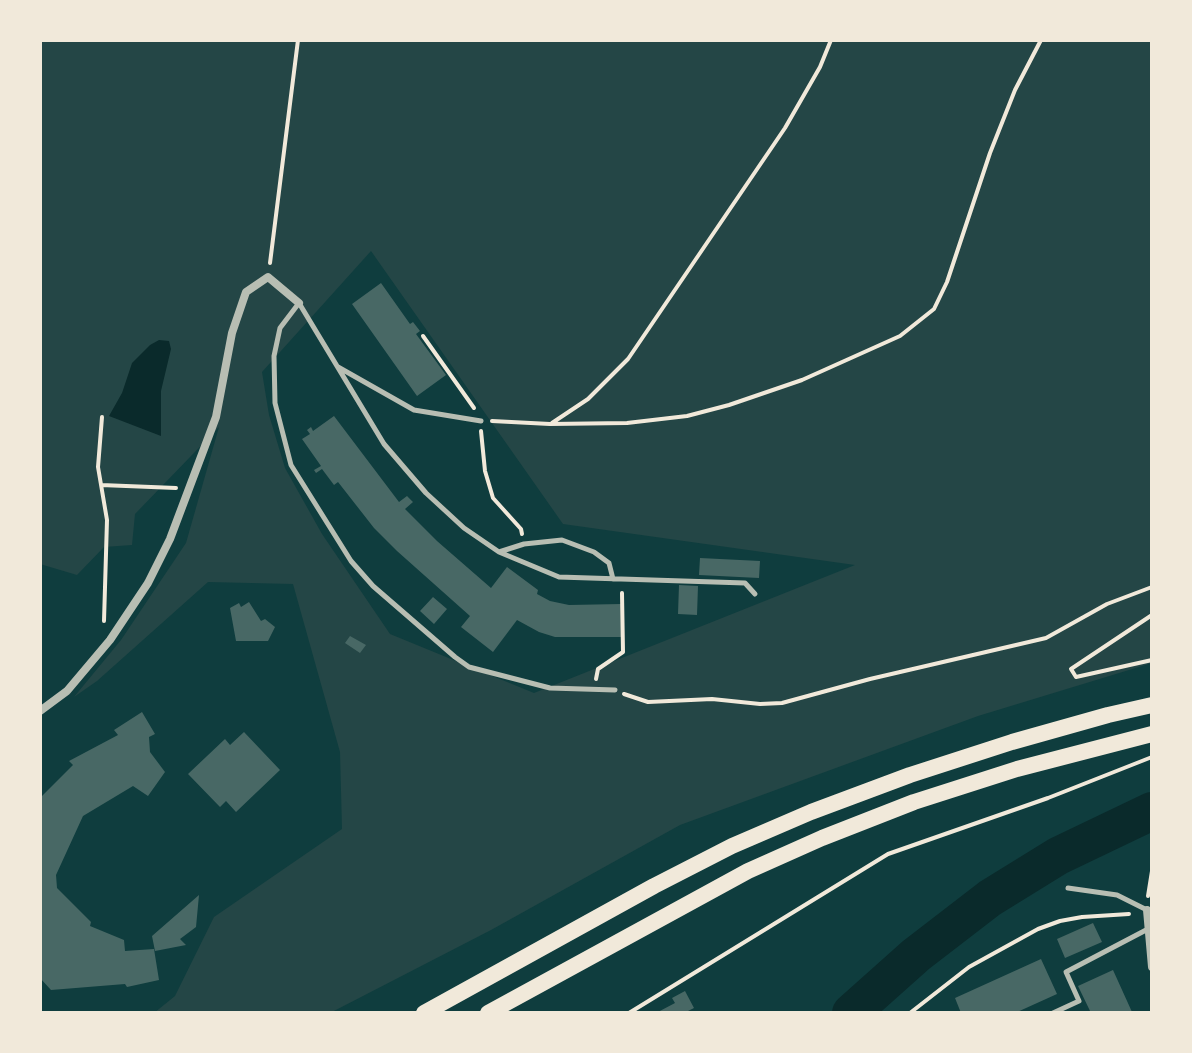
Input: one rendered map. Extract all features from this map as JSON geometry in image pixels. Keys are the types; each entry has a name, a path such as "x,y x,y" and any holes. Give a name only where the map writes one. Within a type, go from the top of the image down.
{"highway":[{"path":"424,1013 654,886 732,846 811,812 1012,742 1152,705"},
{"path":"488,1013 748,871 822,838 914,802 1017,769 1152,734"}],"street":[{"path":"40,711 67,691 110,640 148,583 190,491 216,417 232,333 246,292 268,277 299,303"},
{"path":"1147,910 1152,967"}],"lane":[{"path":"615,690 550,688 469,667 373,586 351,561 291,465 275,403 274,356 280,328 299,303 384,444 426,493 464,528 499,552 559,577 745,583 755,594"},
{"path":"337,366 414,410 481,421"},
{"path":"499,552 524,544 562,540 594,552 609,563 613,579"},
{"path":"1068,888 1117,895 1147,910"},
{"path":"1053,1013 1079,1001 1066,972 1149,929"}],"path":[{"path":"268,277 298,40"},
{"path":"550,424 588,399 628,359 785,128 820,67 831,40"},
{"path":"481,421 550,424 658,421 729,405 802,380 900,336 934,309 947,282 990,153 1015,90 1041,40"},
{"path":"102,417 98,441 107,520 104,624 110,640"},
{"path":"101,485 148,489 163,486 190,491"},
{"path":"615,690 648,702 712,699 782,703 1046,638 1107,604 1152,587"},
{"path":"593,689 598,669 623,652 623,603"},
{"path":"1152,615 1071,669 1076,677 1152,660"},
{"path":"629,1013 888,854 1048,798 1152,757"},
{"path":"910,1013 969,967 1038,929 1071,919 1119,917 1147,910 1152,871"}],"shaded area":[{"path":"40,40 1152,40 1152,663 978,716 680,825 491,930 330,1013 154,1013 175,996 214,917 342,829 340,752 293,584 208,582 97,681 74,697 121,640 186,543 219,427 135,514 132,545 104,547 77,575 40,564","holes":["371,251 563,524 855,565 534,693 390,634 322,534 285,468 269,415 262,372"]},
{"path":"159,340 169,341 171,349 161,391 161,436 109,416 122,393 132,363"}],"building":[{"path":"381,283 410,324 413,322 420,331 416,334 446,375 417,396 352,304"},
{"path":"334,416 399,502 407,496 413,502 405,509 491,588 507,567 538,590 537,594 550,601 569,605 621,604 621,637 555,637 517,620 493,652 461,627 470,616 374,528 338,482 334,485 322,469 316,473 314,470 321,466 302,439 310,434 307,430 311,427 313,431"},
{"path":"700,558 760,561 759,578 699,575"},
{"path":"679,585 698,586 697,615 678,614"},
{"path":"433,597 447,609 434,624 420,611"},
{"path":"249,602 261,621 265,619 275,627 268,641 236,641 230,608"},
{"path":"350,636 366,645 360,653 345,643"},
{"path":"142,712 155,734 149,737 150,752 165,772 148,796 133,786 83,816 56,875 57,888 91,922 90,926 124,940 125,951 154,949 159,980 127,987 125,984 51,990 40,978 40,798 73,765 69,761 118,735 114,730"},
{"path":"244,732 280,770 236,812 226,801 220,807 188,774 225,739 230,745"},
{"path":"199,895 196,927 180,939 186,945 155,951 152,936"},
{"path":"1093,923 1102,942 1065,958 1057,939"},
{"path":"1041,959 1057,994 1015,1013 961,1013 955,998"},
{"path":"1113,970 1132,1012 1091,1013 1078,986"},
{"path":"685,991 694,1008 684,1013 656,1013 675,1003 672,998"}],"waterway":[{"path":"851,1013 916,955 990,898 1058,856 1152,811"}]}
